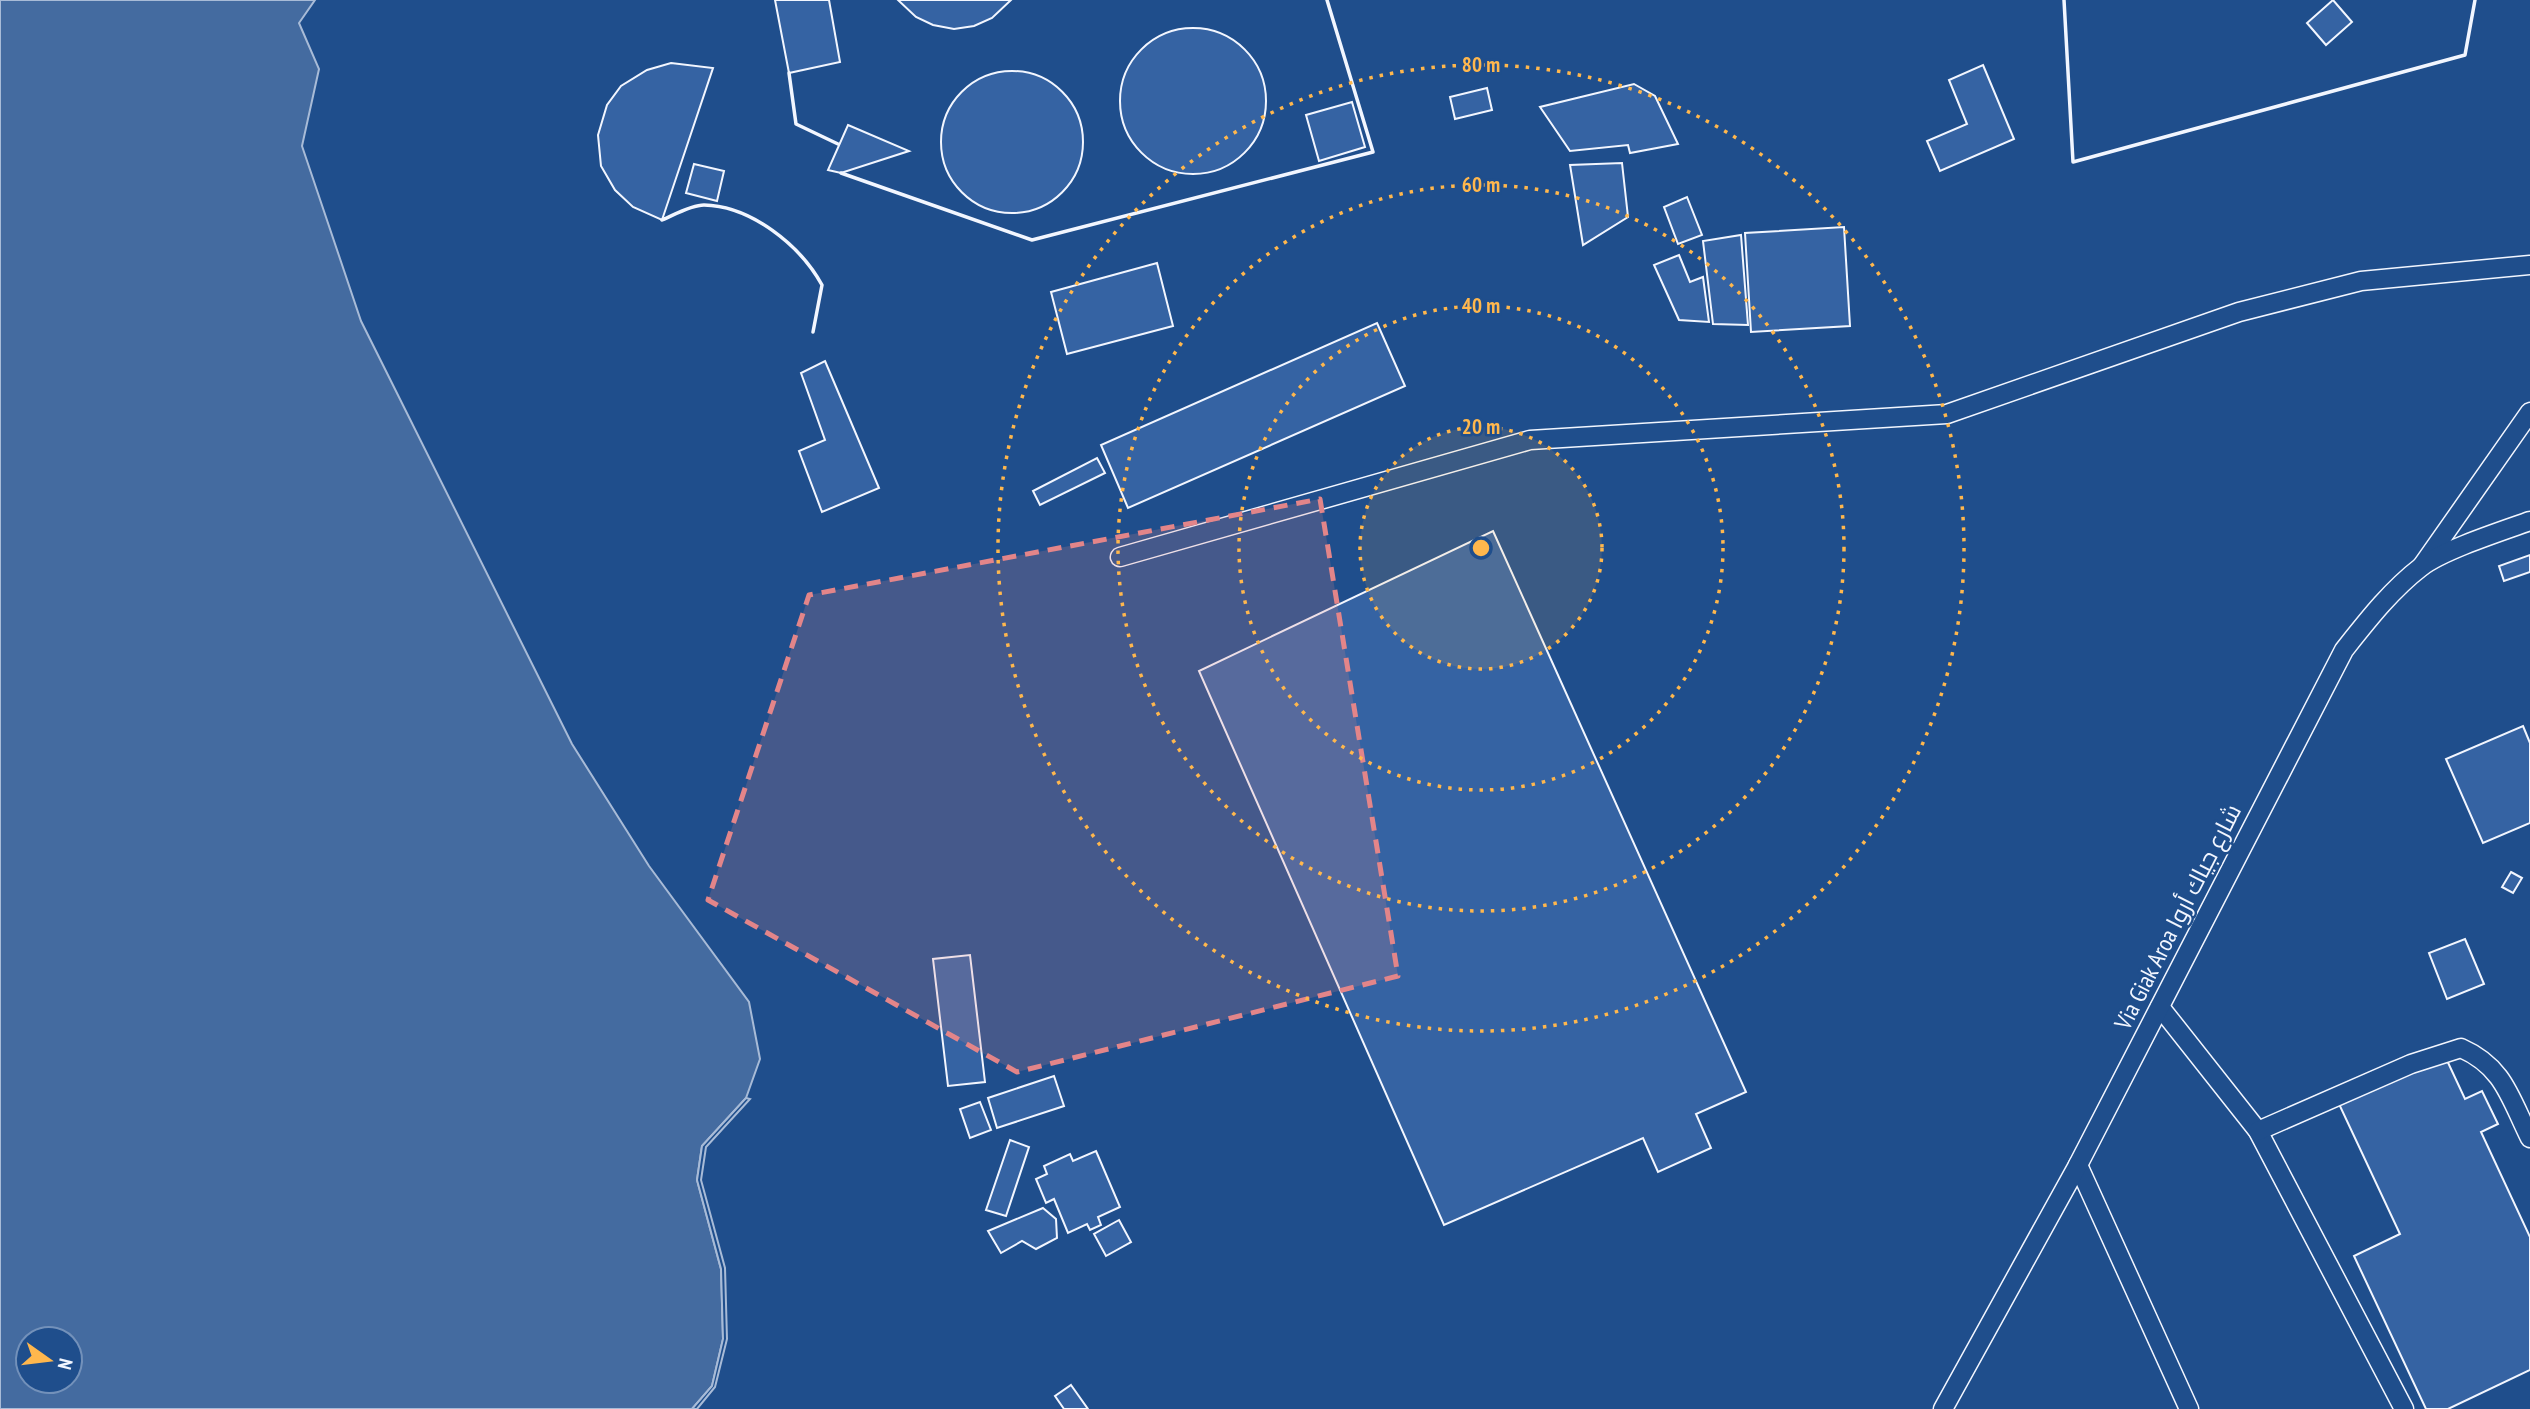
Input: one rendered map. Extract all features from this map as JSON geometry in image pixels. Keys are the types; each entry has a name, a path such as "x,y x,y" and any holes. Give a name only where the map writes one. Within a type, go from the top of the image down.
{"lane":[{"path":"1120,557 1530,440 1947,414 2239,312 2325,290 2361,281 2530,265"},
{"path":"2422,565 2530,412"},
{"name":"Via Giak Aroa شارع جياك أروا","path":"1943,1409 2078,1165 2344,650 2379,607 2422,565 2530,521"},
{"path":"2160,1007 2258,1131 2404,1409"},
{"path":"2258,1131 2411,1064 2461,1048 2484,1058 2502,1081 2530,1138"},
{"path":"2078,1165 2189,1409"}],"highlighted area":[{"path":"1320,499 1398,976 1017,1072 708,900 809,595"}],"water":[{"path":"0,0 315,0 299,23 319,69 302,146 361,321 572,744 649,866 749,1002 760,1059 746,1098 702,1146 697,1180 721,1269 723,1339 712,1386 692,1409 0,1409"}],"pier":[{"path":"746,1098 750,1099 706,1147 701,1180 725,1268 727,1339 715,1387 697,1409 692,1409 712,1386 723,1339 721,1269 697,1180 702,1146"}],"building":[{"path":"775,0 829,0 840,62 789,73"},
{"path":"898,0 1011,0 992,18 974,26 954,29 933,25 916,17"},
{"path":"2333,0 2352,22 2326,45 2307,23"},
{"path":"1193,28 1221,34 1244,50 1260,73 1266,101 1260,129 1244,152 1221,168 1193,174 1165,168 1142,152 1126,129 1120,101 1126,73 1142,50 1165,34"},
{"path":"671,63 713,68 662,220 633,207 615,190 601,166 598,135 607,105 621,86 647,70"},
{"path":"1983,65 2014,139 1940,171 1927,141 1967,124 1949,80"},
{"path":"1012,71 1039,76 1062,92 1078,115 1083,142 1078,169 1062,192 1039,208 1012,213 985,208 962,192 946,169 941,142 946,115 962,92 985,76"},
{"path":"1634,84 1655,96 1678,144 1630,153 1628,145 1570,151 1540,107"},
{"path":"1487,88 1492,110 1455,119 1450,97"},
{"path":"1352,102 1365,147 1319,161 1306,115"},
{"path":"848,125 909,151 841,173 828,170"},
{"path":"1622,163 1628,217 1583,245 1570,165"},
{"path":"694,164 724,171 717,201 686,193"},
{"path":"1687,197 1702,235 1678,244 1664,207"},
{"path":"1844,227 1850,326 1751,332 1745,233"},
{"path":"1741,235 1748,325 1713,324 1703,241"},
{"path":"1679,255 1690,282 1703,277 1709,322 1679,320 1654,265"},
{"path":"1157,263 1173,326 1067,354 1051,292"},
{"path":"1377,323 1405,386 1128,508 1101,445"},
{"path":"825,361 879,488 822,512 799,451 825,440 801,373"},
{"path":"1097,458 1105,473 1040,505 1033,491"},
{"path":"1493,531 1746,1092 1696,1114 1711,1148 1658,1172 1643,1138 1444,1225 1199,671"},
{"path":"2530,555 2530,572 2504,581 2499,566"},
{"path":"2523,726 2530,743 2530,823 2483,843 2446,759"},
{"path":"2511,872 2522,878 2513,893 2502,887"},
{"path":"2465,939 2484,984 2447,999 2429,953"},
{"path":"970,955 985,1082 948,1086 933,959"},
{"path":"2444,1054 2465,1099 2482,1091 2498,1124 2481,1132 2530,1237 2530,1370 2448,1409 2426,1409 2354,1256 2400,1234 2339,1104"},
{"path":"1054,1076 1064,1106 997,1128 988,1098"},
{"path":"980,1102 991,1130 970,1138 960,1109"},
{"path":"1010,1140 1029,1147 1006,1216 986,1210"},
{"path":"1096,1151 1120,1207 1098,1217 1101,1225 1090,1230 1087,1224 1068,1233 1054,1199 1046,1203 1036,1179 1047,1174 1044,1166 1070,1154 1073,1161"},
{"path":"1043,1208 1056,1219 1057,1238 1036,1249 1022,1241 1001,1253 988,1231"},
{"path":"1119,1220 1131,1242 1106,1256 1094,1234"},
{"path":"1071,1385 1088,1409 1064,1409 1055,1396"}],"wall":[{"path":"841,173 1032,240 1373,152 1327,0"},
{"path":"2064,0 2073,162 2465,55 2475,0"},
{"path":"789,73 796,124 838,144"},
{"path":"662,220 688,208 704,205 739,212 772,230 801,256 822,285 813,332"}]}
